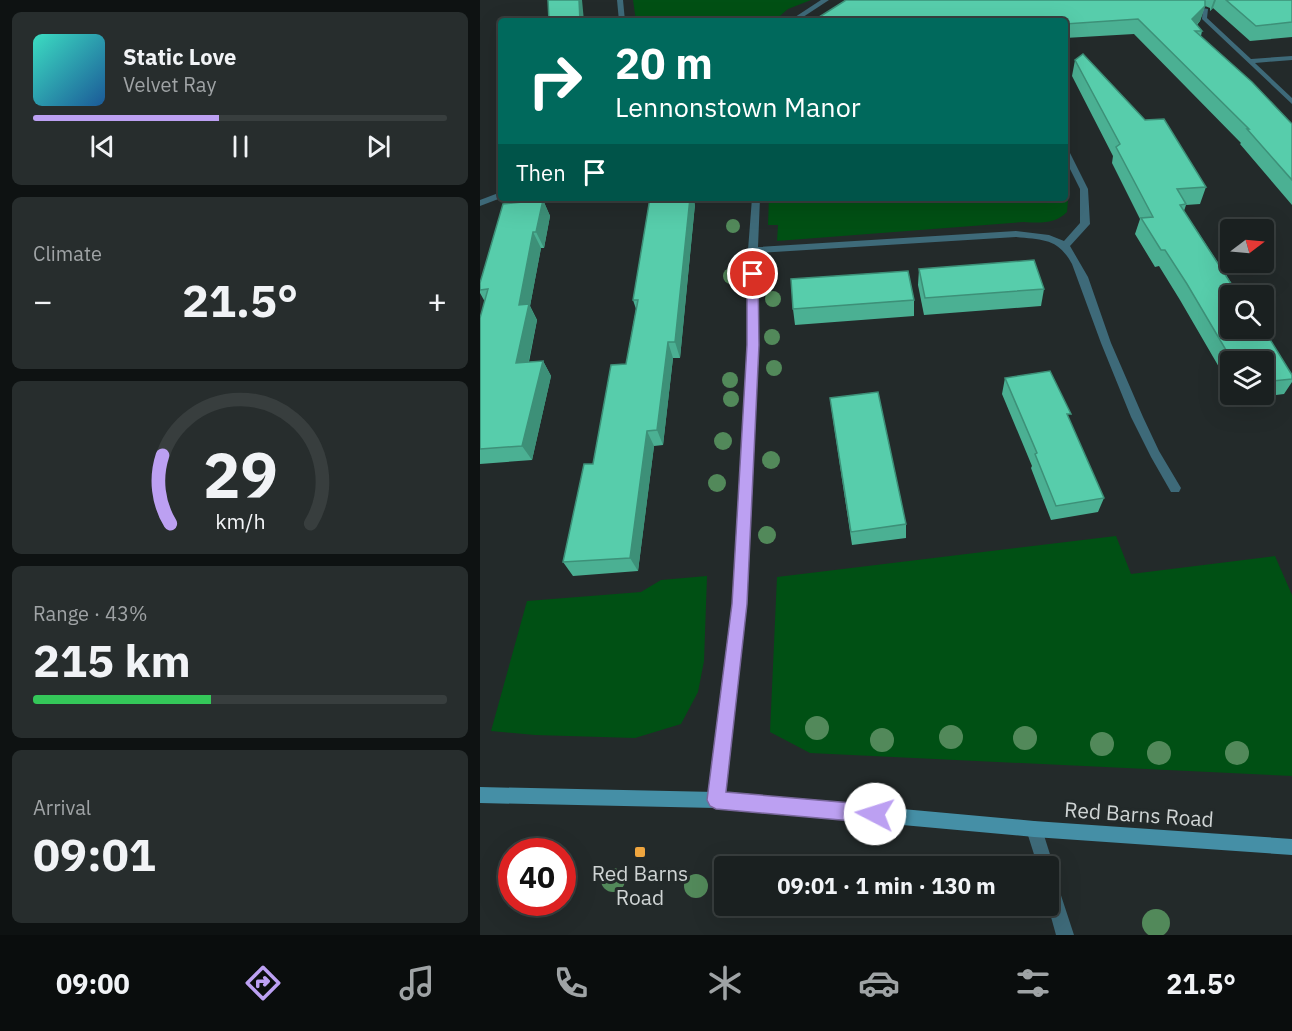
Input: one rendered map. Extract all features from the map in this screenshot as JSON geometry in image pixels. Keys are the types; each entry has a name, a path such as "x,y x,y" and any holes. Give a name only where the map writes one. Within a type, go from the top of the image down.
{"street":[{"path":"620,0 622,18"},
{"path":"797,18 826,0"},
{"path":"1205,9 1204,18 1292,102"},
{"path":"1250,61 1292,58"},
{"path":"1065,246 1085,224 1084,189 1068,157"},
{"path":"480,203 498,196"},
{"path":"716,800 740,604 753,345 753,250 756,201"},
{"path":"753,250 1016,234 1043,237 1065,246 1080,272 1106,342 1157,461 1175,488"},
{"name":"Red Barns Road","path":"480,795 716,800 1034,829 1292,847"},
{"path":"1034,829 1043,856"},
{"path":"1059,915 1065,935"}],"green space":[{"path":"633,0 811,0 788,9 778,18 636,18"},
{"path":"769,201 1068,201 1067,212 1058,219 1036,223 1024,222 777,241 778,225 768,225"},
{"path":"1116,536 1131,574 1275,556 1292,595 1292,776 810,753 770,732 777,577"},
{"path":"707,576 704,661 698,692 681,724 635,738 535,735 491,731 527,601 641,592 661,580"}],"building":[{"path":"548,0 579,0 580,18 549,18"},
{"path":"846,0 1205,0 1205,6 1192,19 1202,31 1195,31 1252,82 1292,124 1292,180 1247,129 1249,129 1138,19 1068,24 1068,18 818,18"},
{"path":"1226,0 1292,0 1292,22 1256,26"},
{"path":"1083,54 1145,120 1164,119 1206,187 1177,189 1186,204 1180,205 1220,267 1220,273 1224,273 1232,285 1220,285 1220,339 1270,339 1292,375 1292,379 1274,381 1274,351 1227,351 1187,284 1165,250 1161,250 1141,218 1153,217 1116,147 1120,144 1075,60"},
{"path":"543,201 536,232 533,232 519,305 529,304 516,363 543,361 522,446 480,449 480,318 488,289 480,290 480,283 503,204"},
{"path":"650,201 690,201 675,342 668,342 657,430 647,431 630,558 563,562 584,464 593,464 611,365 626,364 638,300 633,300"},
{"path":"1034,260 1044,289 925,298 919,269"},
{"path":"908,271 914,300 793,309 791,279"},
{"path":"1050,371 1071,414 1067,414 1104,498 1056,506 1035,454 1037,453 1005,378"},
{"path":"878,392 906,524 851,532 830,398"}],"place":[{"name":"Red Barns Road","path":"640,852"}],"route":[{"path":"753,274 753,345 740,604 716,800 875,814"}]}
